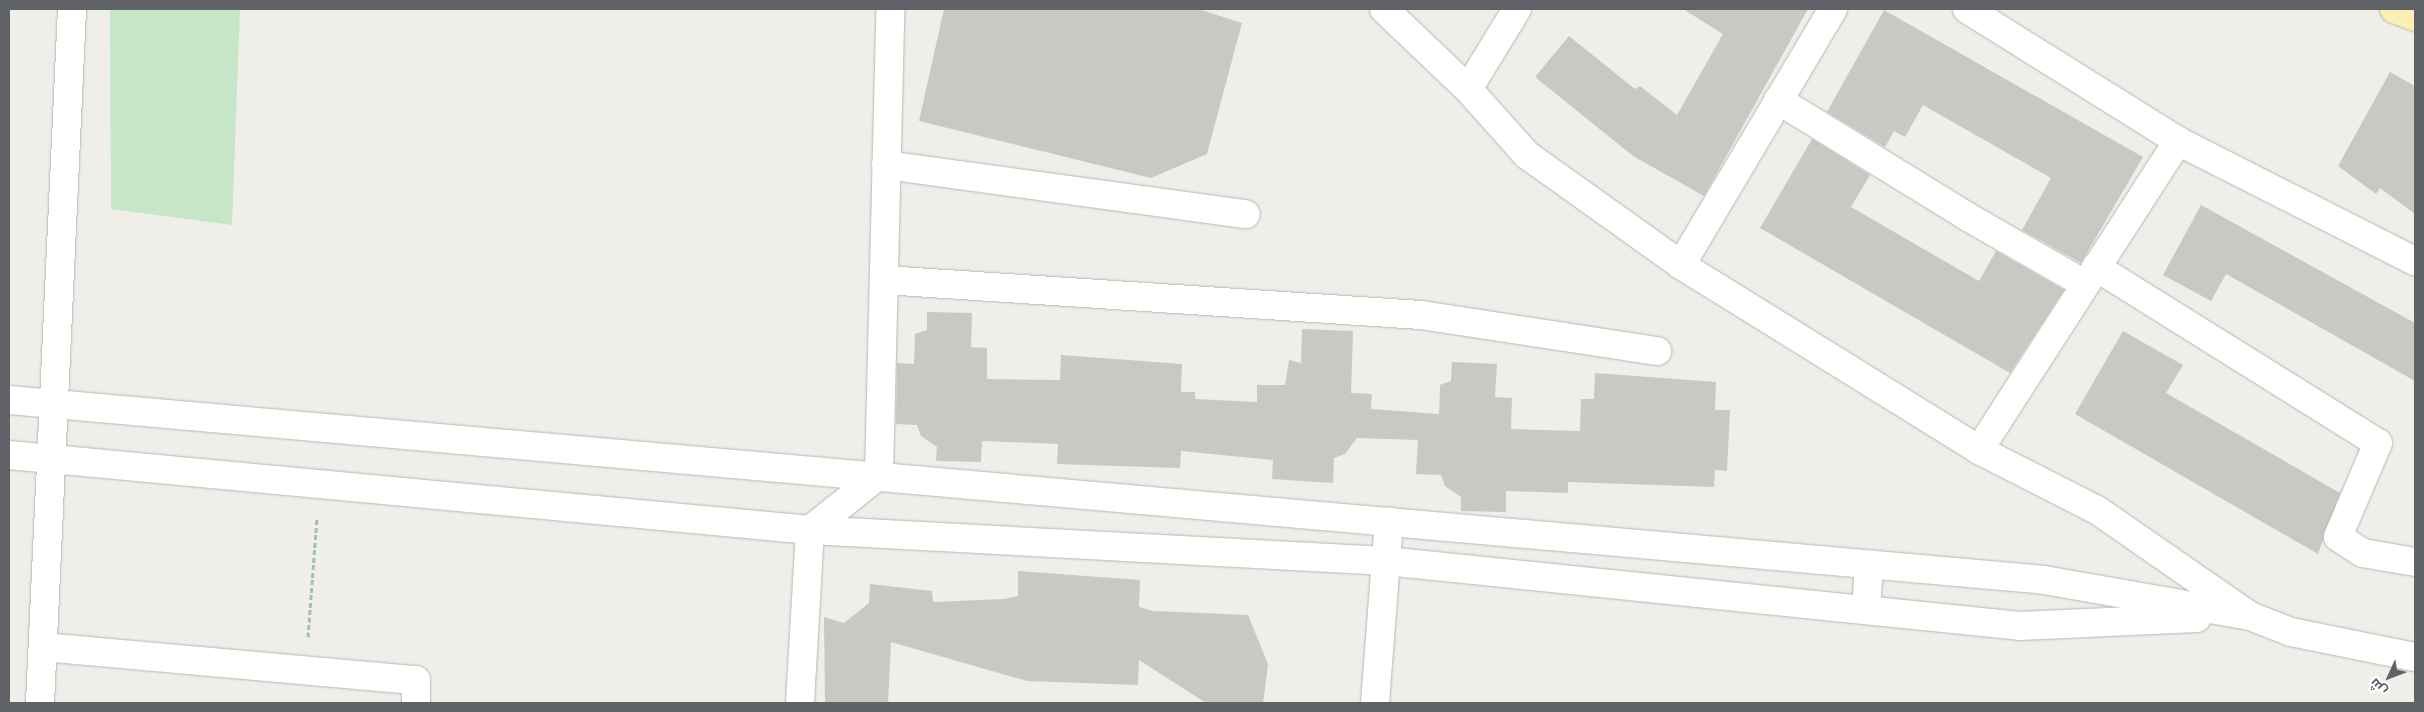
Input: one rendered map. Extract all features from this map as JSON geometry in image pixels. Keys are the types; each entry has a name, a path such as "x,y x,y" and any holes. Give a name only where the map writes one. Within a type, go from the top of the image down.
{"main road":[{"path":"2394,9 2415,17"}],"street":[{"path":"40,703 72,9"},
{"path":"800,703 810,530 879,475 890,9"},
{"path":"1384,9 1468,90 1527,155 1681,265 1979,450 2097,510 2250,616"},
{"path":"1468,90 1517,9"},
{"path":"1681,265 1833,9"},
{"path":"1967,9 2178,141 2415,261"},
{"path":"1778,100 1968,217 2091,276 2378,443 2338,537 2363,552 2415,562"},
{"path":"1979,450 2178,141"},
{"path":"886,165 1246,214"},
{"path":"884,280 1421,315 1657,351"},
{"path":"9,400 879,475 2044,580 2250,616 2291,632 2415,657"},
{"path":"9,455 810,530 1386,562 2020,626 2250,616"},
{"path":"1375,703 1389,522"},
{"path":"1866,610 1869,565"},
{"path":"43,647 416,680 416,703"}],"path":[{"path":"305,670 319,483"}],"green space":[{"path":"110,9 240,9 232,225 111,209"}],"building":[{"path":"944,9 1198,9 1242,23 1207,154 1151,178 919,121"},
{"path":"1683,9 1808,9 1704,196 1633,156 1535,77 1569,36 1635,89 1640,86 1677,115 1723,34"},
{"path":"1884,10 2143,157 2081,263 2022,230 2051,178 1923,105 1905,137 1894,131 1885,147 1827,112"},
{"path":"2390,72 2415,86 2415,214 2380,188 2376,194 2338,166"},
{"path":"1812,139 1870,175 1851,207 1979,281 1996,251 2064,290 2010,373 1760,228"},
{"path":"2201,205 2415,323 2415,381 2226,274 2211,301 2163,275"},
{"path":"927,312 972,313 971,347 987,348 987,379 1060,380 1061,355 1182,364 1181,392 1195,392 1195,399 1257,402 1257,385 1285,385 1289,360 1301,363 1302,329 1353,331 1351,393 1372,394 1371,409 1439,414 1440,385 1451,381 1452,362 1497,364 1495,397 1512,398 1511,429 1580,431 1581,399 1594,399 1595,373 1716,382 1715,410 1730,410 1727,471 1715,470 1714,487 1568,482 1568,493 1506,491 1506,512 1461,511 1461,497 1445,486 1441,475 1416,474 1418,440 1357,438 1345,454 1334,458 1333,483 1272,479 1273,460 1181,451 1180,468 1057,464 1058,444 982,441 981,462 936,461 937,447 921,436 917,425 896,424 897,363 914,364 915,334 927,330"},
{"path":"2123,331 2183,365 2166,393 2340,493 2318,554 2075,414"},
{"path":"1018,571 1140,580 1139,607 1153,611 1248,615 1268,664 1263,703 1206,703 1139,660 1138,685 1027,681 891,642 888,703 825,703 824,617 844,623 869,603 870,584 932,591 933,602 1004,599 1018,596"}]}
